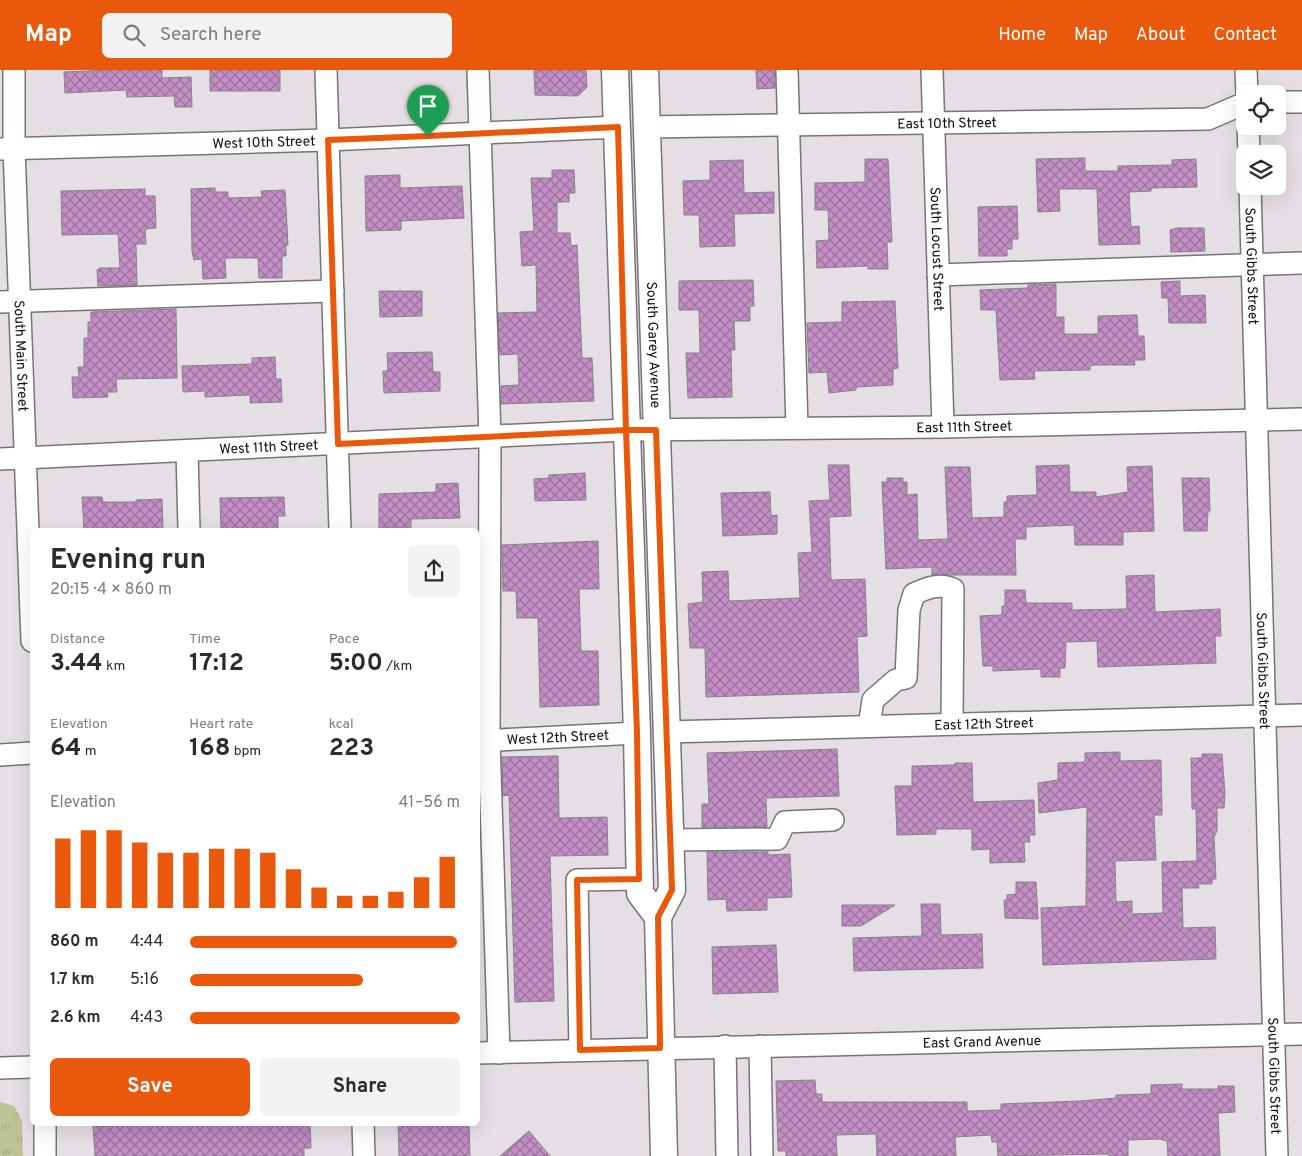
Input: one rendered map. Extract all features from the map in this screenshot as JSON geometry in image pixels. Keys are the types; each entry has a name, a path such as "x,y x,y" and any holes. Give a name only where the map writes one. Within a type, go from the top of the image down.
{"main road":[{"name":"South Garey Avenue","path":"615,70 637,733 639,879 640,893 658,917"},
{"name":"South Garey Avenue","path":"645,70 672,890 658,917 664,1156"}],"street":[{"name":"South Main Street","path":"14,70 7,149 10,302 27,459 30,568"},
{"path":"326,70 340,528"},
{"path":"478,70 490,437 483,740 499,1053"},
{"path":"787,70 797,428"},
{"name":"South Locust Street","path":"932,70 943,427"},
{"path":"1246,70 1247,85"},
{"path":"1286,102 1302,102"},
{"name":"East 10th Street","path":"646,127 1208,119 1236,107"},
{"name":"West 10th Street","path":"7,149 328,140 618,127"},
{"name":"South Gibbs Street","path":"1250,195 1277,1156"},
{"path":"938,275 1302,263"},
{"path":"10,302 333,291"},
{"name":"East 11th Street","path":"626,430 943,427 1302,419"},
{"name":"West 11th Street","path":"0,459 626,430"},
{"path":"187,451 189,528"},
{"path":"869,726 873,700 896,680 906,678 908,610 914,594 928,587 946,586 953,589 952,724"},
{"name":"East 12th Street","path":"666,732 1302,715"},
{"name":"West 12th Street","path":"483,740 637,733"},
{"path":"0,755 30,754"},
{"path":"670,840 778,839 785,822 833,820"},
{"path":"580,1050 577,880 639,879"},
{"name":"East Grand Avenue","path":"480,1053 1302,1034"},
{"path":"725,1046 727,1156"},
{"path":"760,1046 762,1156"},
{"path":"0,1068 30,1067"},
{"path":"45,1126 46,1156"},
{"path":"363,1126 364,1156"}],"green space":[{"path":"0,1102 14,1106 22,1121 23,1156 0,1156"}],"building":[{"path":"162,70 162,78 191,77 192,107 175,107 174,96 127,97 126,90 65,93 64,72"},
{"path":"210,70 280,70 280,91 210,91"},
{"path":"534,70 586,70 587,87 578,96 535,95"},
{"path":"756,70 775,70 775,88 757,89"},
{"path":"1085,158 1085,171 1118,171 1118,166 1172,165 1172,160 1196,159 1197,187 1151,188 1151,191 1129,192 1131,227 1139,226 1140,244 1099,245 1097,189 1059,189 1060,211 1038,212 1036,159"},
{"path":"865,159 888,159 892,242 887,242 888,269 868,269 868,266 817,268 816,241 829,240 828,210 815,210 815,183 865,182"},
{"path":"743,160 744,193 774,192 774,213 734,214 735,246 700,247 699,215 684,215 683,181 710,180 710,161"},
{"path":"552,170 574,170 575,193 569,193 569,202 557,202 557,233 570,233 571,246 577,245 582,358 592,358 594,401 501,404 501,386 519,385 518,354 500,355 498,313 537,312 536,265 522,266 520,232 534,231 531,178 552,178"},
{"path":"400,175 400,188 462,186 464,218 401,221 401,230 366,231 365,176"},
{"path":"215,188 215,192 228,192 228,198 262,197 261,191 285,190 288,245 286,245 286,256 282,256 282,278 259,278 258,258 225,258 226,278 203,279 202,259 194,260 192,252 191,189"},
{"path":"145,189 145,196 155,196 156,228 145,229 146,244 136,244 137,285 98,286 97,270 100,268 120,268 118,234 62,235 61,191"},
{"path":"1017,206 1018,239 1012,239 1012,249 1007,249 1007,256 979,256 978,207"},
{"path":"1177,228 1204,228 1205,251 1171,252 1170,230"},
{"path":"753,280 754,306 750,306 750,321 734,321 735,350 731,350 732,397 688,398 686,353 700,353 699,310 679,310 679,281"},
{"path":"1180,281 1180,296 1205,295 1206,323 1169,323 1168,298 1162,298 1161,282"},
{"path":"1056,284 1056,317 1064,317 1064,334 1098,334 1098,316 1137,315 1138,336 1144,336 1145,360 1134,360 1135,365 1095,365 1090,366 1090,370 1034,371 1035,379 1000,380 996,310 981,310 980,290 1028,288 1028,285"},
{"path":"379,291 422,291 422,316 380,317"},
{"path":"895,301 898,368 893,369 893,385 856,387 856,390 829,393 827,372 809,373 807,323 842,322 842,302"},
{"path":"176,309 177,378 116,379 117,392 107,392 108,397 73,398 72,377 79,377 78,367 84,367 84,338 88,338 88,322 91,322 91,312"},
{"path":"432,352 433,372 440,372 440,391 384,393 383,371 388,371 387,353"},
{"path":"275,357 276,379 281,379 282,402 250,403 250,395 205,397 205,391 183,392 182,366 252,364 252,358"},
{"path":"828,465 849,465 851,516 829,517 831,580 865,579 867,636 857,637 859,692 706,697 705,648 690,648 688,604 703,602 702,572 728,571 729,601 800,598 798,553 812,552 809,501 830,500"},
{"path":"1069,465 1070,492 1096,492 1096,497 1128,492 1127,467 1152,466 1154,531 1123,532 1123,545 1075,545 1074,525 1026,527 1026,539 1015,539 1016,575 932,575 932,567 886,569 882,482 887,482 887,478 903,478 903,482 907,482 907,495 917,494 918,540 948,539 945,467 970,467 972,518 1004,517 1004,502 1007,502 1007,496 1037,495 1036,466"},
{"path":"585,473 586,500 535,501 534,479 549,478 549,475"},
{"path":"1182,478 1209,478 1210,511 1208,511 1207,531 1184,531"},
{"path":"458,483 460,518 411,519 411,528 379,528 379,494 436,492 436,484"},
{"path":"770,492 771,516 777,515 777,534 723,536 721,493"},
{"path":"82,497 102,497 103,502 136,502 136,500 162,499 163,528 84,528"},
{"path":"284,497 285,516 278,516 278,528 221,528 220,498"},
{"path":"598,541 599,589 579,589 581,651 598,651 599,705 540,707 538,618 517,618 516,591 503,591 502,545"},
{"path":"1154,575 1155,612 1220,609 1221,636 1215,636 1216,663 1098,667 1097,641 1066,642 1065,668 1060,668 1060,677 1041,677 1041,669 993,671 993,666 983,666 980,616 1002,615 1002,606 1005,606 1005,590 1025,590 1026,603 1072,603 1072,610 1127,609 1126,576"},
{"path":"837,749 839,796 766,798 767,827 702,827 702,804 709,804 707,753"},
{"path":"1120,752 1120,761 1161,760 1162,815 1154,815 1156,860 1115,861 1116,902 1132,901 1132,914 1163,913 1162,862 1197,861 1196,809 1192,809 1191,758 1202,758 1202,754 1222,754 1225,793 1224,808 1217,808 1217,831 1214,837 1216,879 1212,879 1212,884 1198,884 1199,888 1182,888 1183,928 1215,927 1216,959 1043,965 1041,908 1086,906 1087,807 1039,813 1038,783 1058,780 1058,763 1085,762 1085,753"},
{"path":"558,756 559,818 607,817 608,855 550,856 554,1001 515,1002 509,795 503,796 502,757"},
{"path":"955,763 972,763 973,802 1034,800 1035,835 1029,835 1030,842 1024,842 1025,862 990,863 990,849 972,850 972,829 936,829 936,834 897,835 895,786 912,786 912,766 955,765"},
{"path":"707,852 768,852 768,855 790,854 792,897 767,898 767,910 727,911 726,899 708,900"},
{"path":"1016,882 1036,882 1038,919 1005,918 1004,900 1007,900 1007,895 1016,894"},
{"path":"921,904 940,904 941,935 982,934 983,968 854,971 853,938 922,936"},
{"path":"842,905 895,905 861,926 842,926"},
{"path":"776,945 778,992 713,994 712,947"},
{"path":"815,1080 816,1094 822,1094 822,1102 967,1102 967,1111 1001,1110 1001,1104 1080,1101 1116,1098 1116,1095 1151,1094 1151,1085 1182,1084 1182,1089 1218,1089 1218,1086 1234,1086 1235,1112 1218,1113 1220,1156 1168,1156 1167,1141 1159,1139 1128,1140 1128,1156 1109,1156 1109,1154 998,1156 997,1142 992,1142 991,1135 955,1137 956,1156 877,1156 876,1134 836,1135 837,1156 786,1156 786,1151 778,1151 776,1081"},
{"path":"93,1126 310,1126 311,1148 304,1148 304,1156 95,1156"},
{"path":"398,1126 469,1126 470,1156 399,1156"},
{"path":"529,1131 550,1156 500,1156"}],"route":[{"path":"428,136 328,140 338,444 626,430 637,733 639,879 577,880 580,1050 660,1048 658,917 672,890 656,430 626,430 625,327 618,127 428,136"}]}
